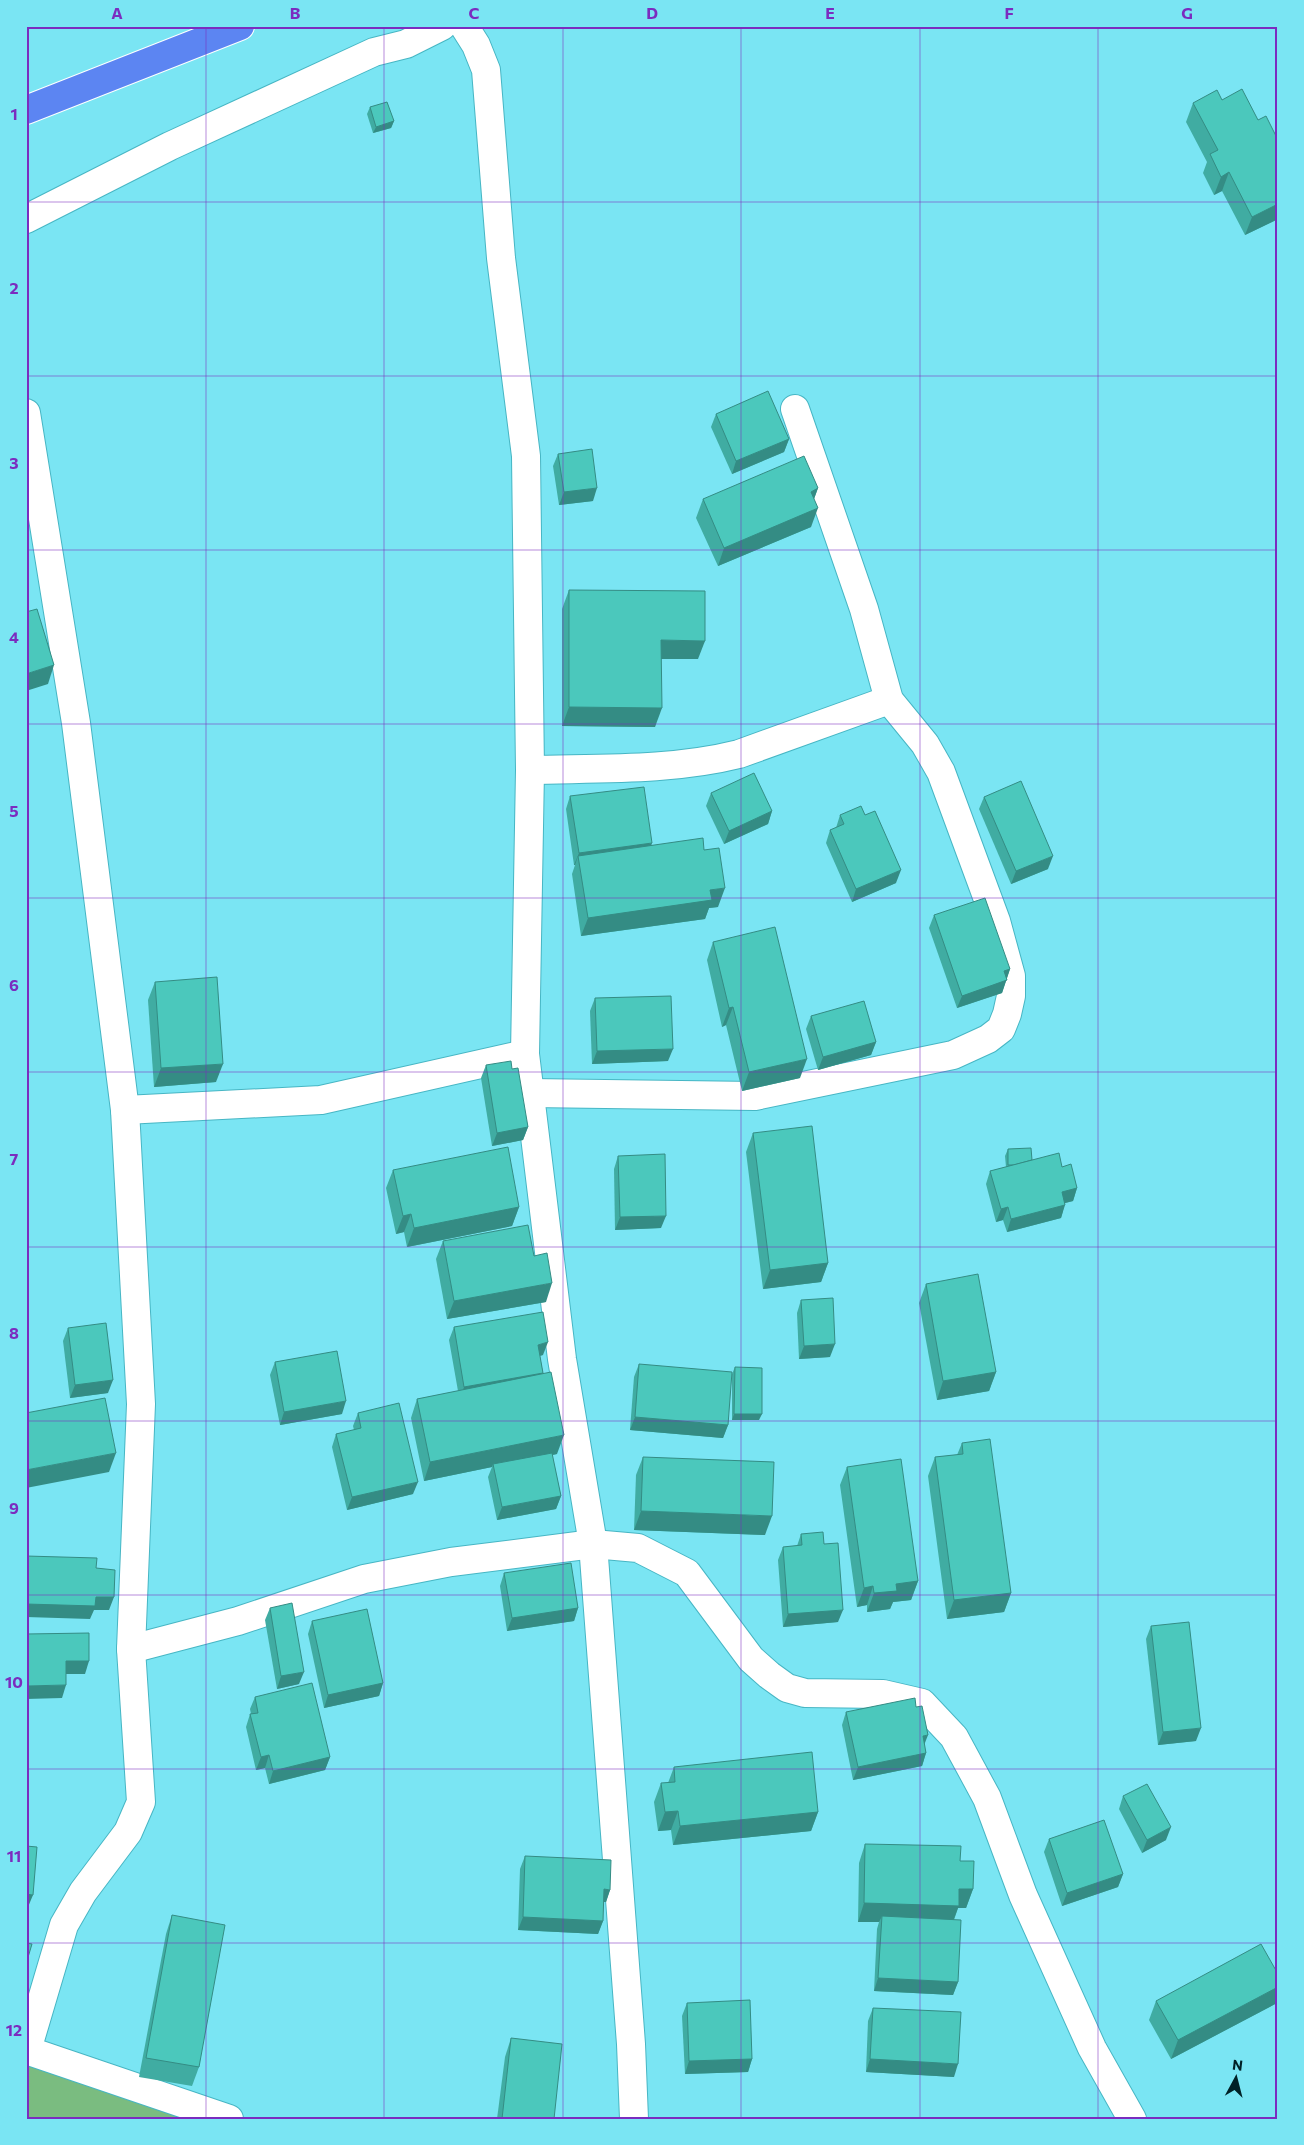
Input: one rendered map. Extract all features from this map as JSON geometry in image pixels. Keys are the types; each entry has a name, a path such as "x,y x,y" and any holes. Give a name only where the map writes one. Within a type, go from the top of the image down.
{"highway":[{"path":"26,110 240,26"}],"street":[{"path":"26,219 170,146 374,52 406,44 442,26"},
{"path":"464,26 476,45 486,70 501,258 526,456 530,770 525,1054 562,1359 594,1544 630,2034 634,2119"},
{"path":"530,1093 755,1096 952,1055 988,1039 1001,1029 1011,996 1011,976 996,921 941,772 925,744 889,700 864,608 795,409"},
{"path":"26,414 76,723 125,1110 142,1404 132,1650 141,1802 128,1832 83,1892 64,1924 27,2050 229,2119"},
{"path":"530,770 672,765 714,760 739,754 889,700"},
{"path":"125,1110 321,1100 525,1054"},
{"path":"132,1650 238,1621 364,1579 451,1562 594,1544 638,1548 687,1574 751,1659 769,1676 787,1688 805,1693 883,1694 922,1703 954,1737 987,1798 1023,1895 1092,2048 1132,2119"}],"green space":[{"path":"26,2056 200,2119 26,2119"}],"building":[{"path":"1242,89 1258,120 1266,116 1278,140 1278,204 1252,217 1229,172 1221,177 1210,154 1218,150 1193,103 1217,90 1222,100"},
{"path":"387,102 394,121 376,127 370,107"},
{"path":"768,391 789,439 736,461 716,414"},
{"path":"592,449 597,488 564,492 558,454"},
{"path":"804,456 818,488 811,492 818,508 724,548 703,499"},
{"path":"569,590 705,591 705,641 661,640 662,708 569,707"},
{"path":"37,609 54,665 26,674 26,612"},
{"path":"754,773 772,811 729,831 711,793"},
{"path":"1021,781 1053,856 1016,871 984,797"},
{"path":"644,787 652,843 579,853 570,796"},
{"path":"861,806 865,815 875,811 901,870 856,889 830,830 844,824 840,815"},
{"path":"703,838 704,850 719,848 725,888 710,890 712,900 588,918 578,856"},
{"path":"985,898 1010,969 1004,971 1007,980 962,996 934,915"},
{"path":"775,927 807,1059 749,1072 733,1007 729,1008 713,942"},
{"path":"217,977 223,1064 161,1068 155,982"},
{"path":"671,996 673,1049 597,1051 595,998"},
{"path":"864,1001 876,1042 823,1057 811,1016"},
{"path":"511,1061 512,1069 518,1068 528,1127 497,1133 486,1065"},
{"path":"812,1126 828,1263 770,1270 753,1133"},
{"path":"508,1147 519,1207 414,1228 411,1214 403,1216 393,1170"},
{"path":"1031,1148 1032,1160 1008,1165 1008,1149"},
{"path":"1059,1153 1062,1167 1071,1164 1077,1188 1062,1192 1065,1205 1011,1219 1008,1207 1001,1209 990,1171"},
{"path":"665,1154 666,1216 620,1217 618,1156"},
{"path":"528,1225 534,1256 547,1253 552,1283 454,1301 443,1241"},
{"path":"978,1274 996,1372 943,1381 926,1284"},
{"path":"833,1298 835,1344 804,1346 801,1300"},
{"path":"543,1312 548,1342 538,1345 543,1373 464,1387 454,1327"},
{"path":"106,1323 113,1380 75,1385 68,1328"},
{"path":"337,1351 346,1401 284,1412 275,1362"},
{"path":"639,1364 732,1372 728,1425 635,1417"},
{"path":"735,1367 762,1368 762,1414 734,1414"},
{"path":"551,1372 564,1435 430,1462 417,1399"},
{"path":"105,1398 116,1453 26,1470 26,1413"},
{"path":"399,1403 418,1482 352,1497 336,1434 361,1428 358,1413"},
{"path":"990,1439 1011,1593 954,1600 935,1457 963,1454 962,1443"},
{"path":"552,1453 561,1496 502,1507 493,1464"},
{"path":"643,1457 774,1462 772,1516 641,1511"},
{"path":"901,1459 918,1581 896,1584 897,1591 874,1593 873,1586 864,1588 847,1467"},
{"path":"823,1532 824,1544 838,1543 843,1610 788,1614 783,1547 802,1545 801,1534"},
{"path":"26,1556 97,1558 96,1568 115,1570 114,1597 96,1597 95,1606 26,1604"},
{"path":"571,1563 578,1608 512,1618 504,1573"},
{"path":"292,1603 304,1672 281,1676 270,1608"},
{"path":"367,1609 383,1683 328,1695 312,1621"},
{"path":"1189,1622 1201,1728 1163,1732 1151,1626"},
{"path":"89,1633 89,1661 66,1661 66,1685 26,1686 26,1634"},
{"path":"312,1683 330,1757 273,1771 269,1755 261,1757 250,1714 258,1713 255,1697"},
{"path":"915,1698 916,1707 922,1706 928,1735 923,1736 926,1753 858,1767 846,1712"},
{"path":"812,1752 818,1812 680,1826 678,1811 665,1812 661,1783 675,1782 674,1767"},
{"path":"1147,1784 1171,1827 1147,1840 1123,1796"},
{"path":"1104,1820 1123,1874 1067,1893 1049,1839"},
{"path":"865,1844 961,1846 960,1861 974,1861 973,1889 959,1889 959,1906 864,1903"},
{"path":"26,1846 37,1847 33,1895 26,1894"},
{"path":"525,1856 611,1860 610,1890 604,1889 603,1921 523,1917"},
{"path":"172,1915 225,1925 199,2067 146,2058"},
{"path":"882,1916 961,1920 958,1982 878,1978"},
{"path":"26,1943 32,1944 26,1964"},
{"path":"1261,1944 1278,1974 1278,1987 1178,2040 1156,2001"},
{"path":"750,2000 752,2059 689,2061 687,2003"},
{"path":"873,2008 961,2012 958,2064 870,2059"},
{"path":"511,2038 562,2044 554,2119 502,2119"}]}
